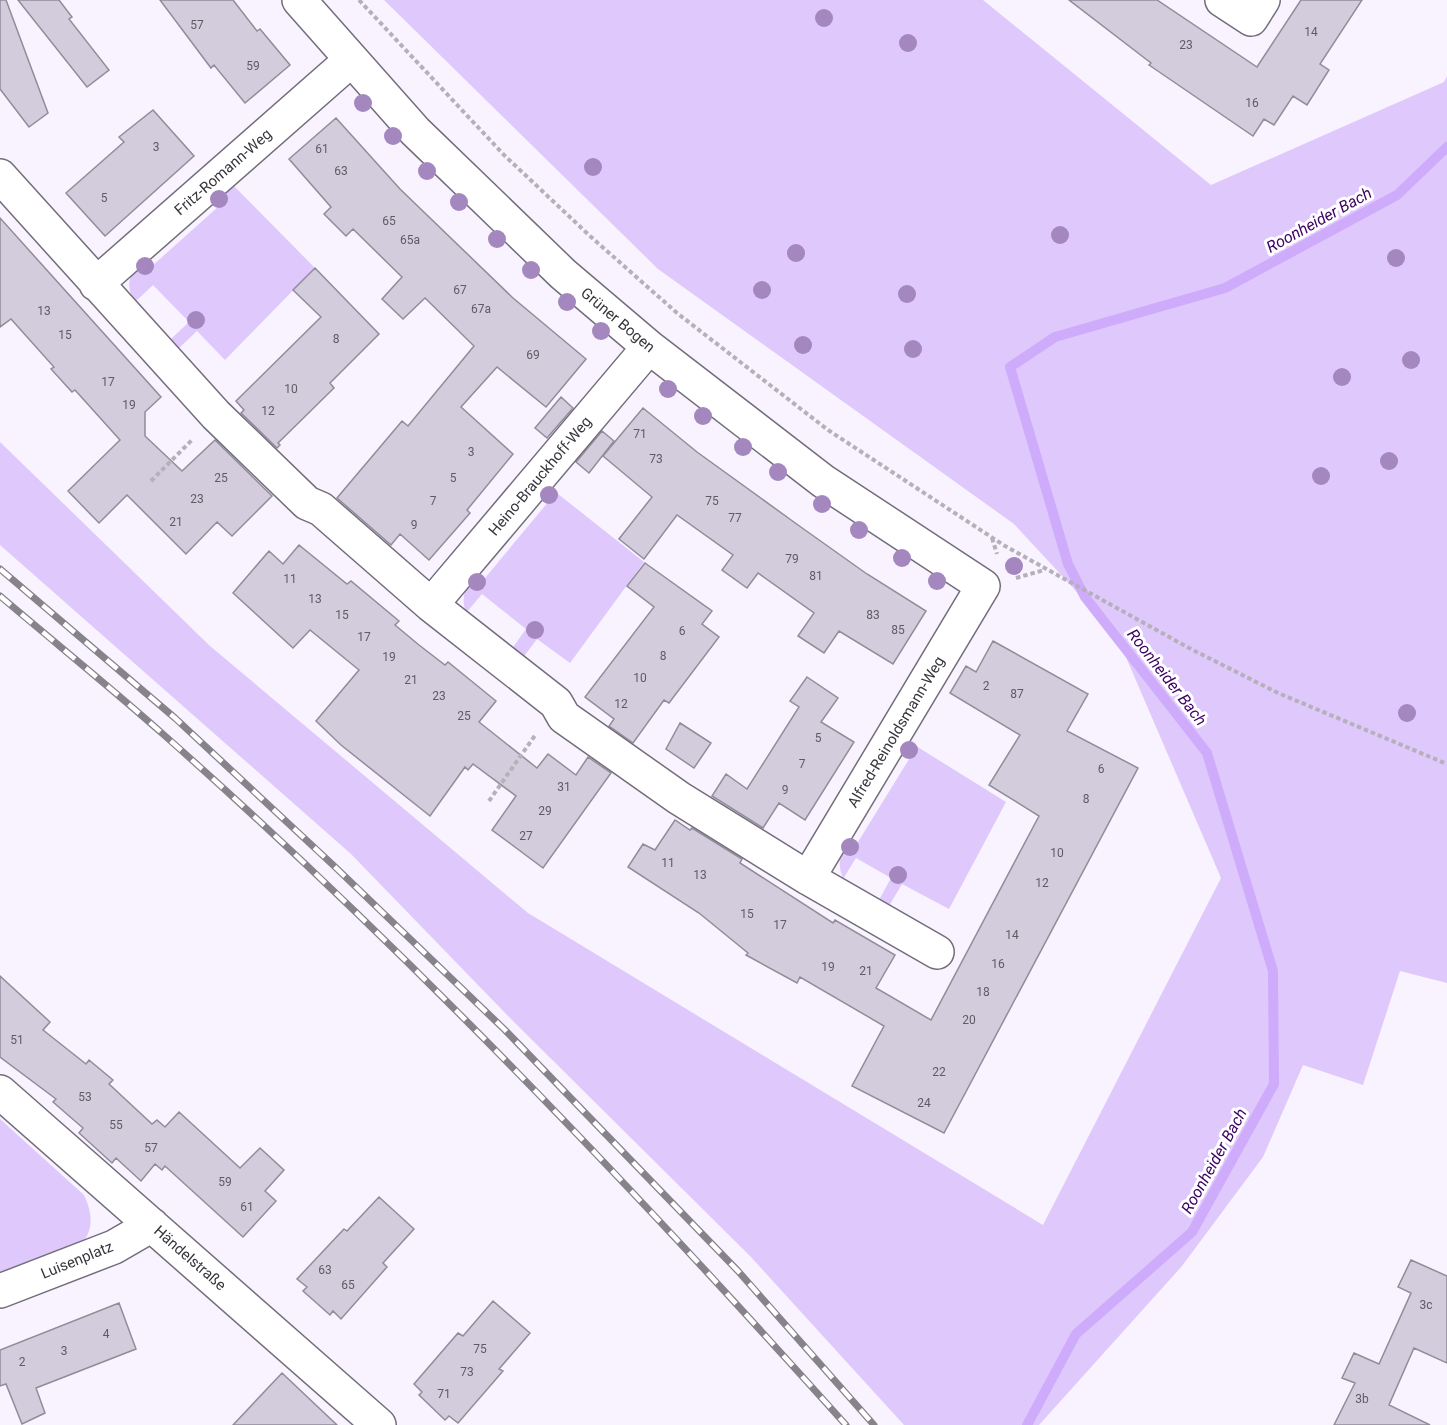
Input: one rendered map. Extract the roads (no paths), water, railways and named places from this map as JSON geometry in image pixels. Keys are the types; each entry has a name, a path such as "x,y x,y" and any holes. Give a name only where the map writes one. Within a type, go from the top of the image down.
{"street":[{"name":"Grüner Bogen","path":"299,0 415,131 483,199 563,274 649,347 823,481 995,583"},
{"path":"1222,0 1257,10"},
{"name":"Fritz-Romann-Weg","path":"96,284 351,60"},
{"path":"0,176 216,415 307,503 321,509 430,605 556,703 564,717 679,798 808,878 937,952"},
{"name":"Heino-Brauckhoff-Weg","path":"430,605 649,347"},
{"name":"Alfred-Reinoldsmann-Weg","path":"808,878 995,583"},
{"name":"Händelstraße","path":"0,1092 379,1425"},
{"name":"Luisenplatz","path":"0,1291 114,1246 152,1225"}],"waterway":[{"name":"Roonheider Bach","path":"1027,1425 1076,1334 1192,1232 1274,1084 1273,971 1207,753 1085,597 1068,564 1010,367 1055,337 1225,288 1397,195 1447,147"}],"railway":[{"path":"0,569 175,718 505,1030 738,1271 874,1425"},
{"path":"0,596 144,717 254,816 429,984 599,1157 846,1425"}]}
